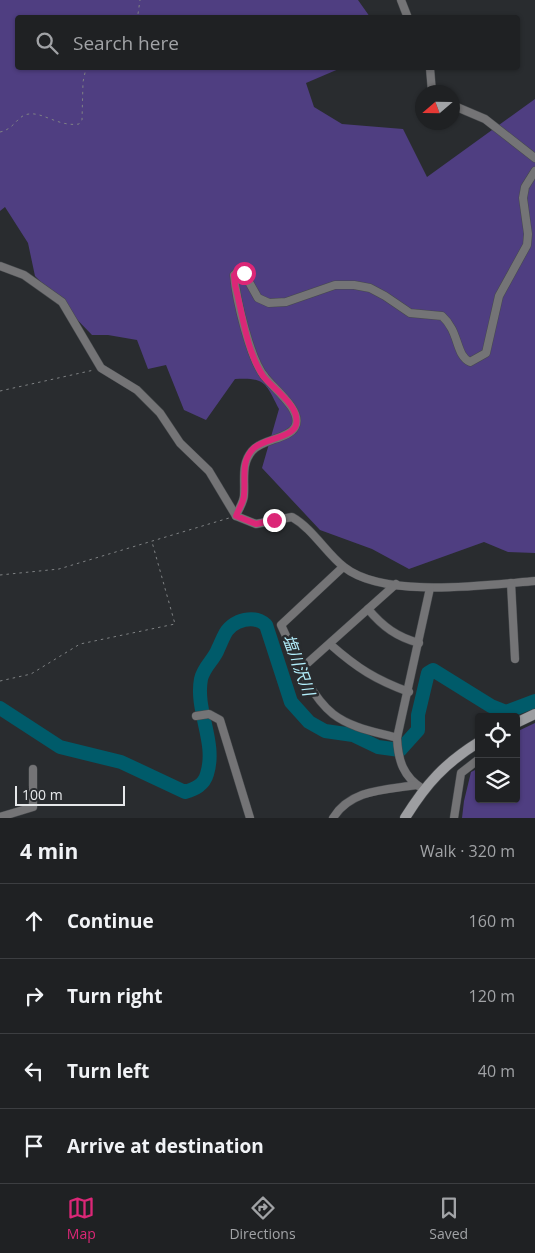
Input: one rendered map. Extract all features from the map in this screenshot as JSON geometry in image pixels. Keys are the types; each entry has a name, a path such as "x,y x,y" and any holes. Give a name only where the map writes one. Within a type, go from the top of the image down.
{"main road":[{"path":"520,721 535,714"},
{"path":"405,818 419,787 444,766 475,745"}],"street":[{"path":"401,0 407,15"},
{"path":"430,70 431,85"},
{"path":"460,108 485,119 535,158"},
{"path":"236,516 244,497 243,476 249,455 261,444 291,432 296,427 296,420 289,404 264,377 254,358 234,275 237,272 244,273 258,298 269,303 286,302 335,285 354,285 370,288 410,313 442,316 454,329 459,351 464,359 470,362 486,353 499,296 527,245 528,234 523,198 525,187 535,171"},
{"path":"0,266 24,275 62,302 101,368 137,390 160,413 180,443 209,471 236,516 256,524 292,517 327,548 344,567 362,578 430,588 535,581"},
{"path":"344,567 281,625 302,668 324,704 334,714 356,727 397,738"},
{"path":"511,583 515,659"},
{"path":"302,668 331,645 396,584"},
{"path":"419,787 398,760 397,738 420,643 430,588"},
{"path":"368,610 382,625 402,638 420,643"},
{"path":"331,645 354,665 378,680 409,692"},
{"path":"196,716 209,714 220,720 250,818"},
{"path":"454,818 462,773 475,762"},
{"path":"0,817 33,807 32,769"},
{"path":"333,818 348,800 358,795 419,787"},
{"path":"29,808 31,818"}],"path":[{"path":"137,15 140,0"},
{"path":"0,132 9,130 22,116 30,113 59,124 79,124 82,120 83,82 86,70"},
{"path":"0,391 101,368"},
{"path":"0,575 59,569 236,516"},
{"path":"0,681 31,674 80,644 175,624 152,542"}],"shaded area":[{"path":"0,0 358,0 369,15 15,15 15,70 336,70 306,83 314,107 342,124 403,129 427,177 535,99 535,553 508,552 484,542 409,569 372,549 320,530 262,468 279,409 264,384 253,379 235,379 206,420 184,410 166,365 148,369 137,340 108,335 92,335 35,276 28,243 5,207 0,211"},
{"path":"535,723 535,818 462,818 471,772 475,770 475,803 520,803 520,730"}],"waterway":[{"name":"塩川沢川","path":"0,708 60,747 121,762 185,792 196,788 204,781 209,762 208,738 200,691 202,674 228,630 234,624 249,619 266,625 291,702 309,722 325,731 353,735 378,747 400,750 418,730 418,715 428,673 433,670 491,706 506,712 535,701"}],"route":[{"path":"244,273 241,271 234,275 249,344 264,377 284,396 289,404 296,420 296,427 291,432 261,444 249,455 243,476 244,497 236,516 256,524 274,520"}]}
